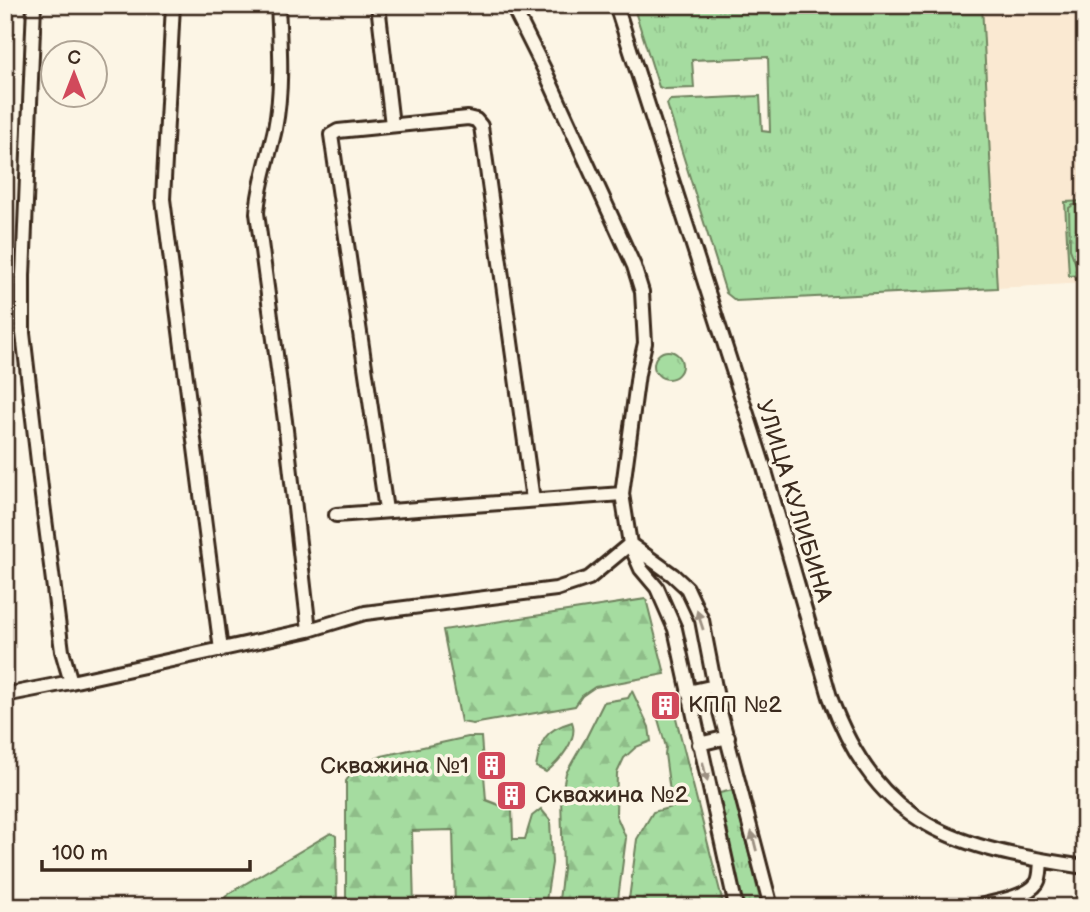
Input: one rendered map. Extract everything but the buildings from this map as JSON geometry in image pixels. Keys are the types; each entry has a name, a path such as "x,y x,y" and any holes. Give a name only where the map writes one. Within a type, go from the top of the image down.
{"street":[{"path":"34,5 23,333 62,651 71,682"},
{"path":"173,5 163,200 221,650"},
{"path":"278,5 282,68 275,128 259,191 257,213 309,630"},
{"path":"378,5 391,125"},
{"path":"512,5 634,266 642,292 645,343 638,374 622,494 630,544 641,569 657,588 675,629 736,907"},
{"name":"УЛИЦА КУЛИБИНА","path":"616,5 763,464 830,697 842,729 871,774 889,795 908,812 953,838 1006,855 1085,867"},
{"path":"386,510 331,135 338,131 468,118 476,120 481,127 533,500"},
{"path":"337,514 622,494"},
{"path":"5,695 309,630 365,613 556,589 589,578 630,544"},
{"path":"630,544 673,575 687,589 702,620 727,737 771,907"},
{"path":"688,692 715,686"},
{"path":"699,744 727,737"},
{"path":"974,907 1003,901 1032,888 1039,881 1041,861"}],"shaded area":[{"path":"982,5 1085,5 1085,283 997,288"}],"green space":[{"path":"633,5 982,5 997,288 736,301 726,293 667,104 670,100 760,96 762,131 770,132 768,57 692,60 694,88 664,89 659,87"},
{"path":"1085,201 1085,275 1069,276 1065,202"},
{"path":"1085,204 1085,255 1080,257 1081,263 1077,267 1070,249 1069,208"},
{"path":"668,351 678,355 682,365 678,375 668,379 658,375 654,365 658,355"},
{"path":"646,599 665,674 595,687 582,696 575,706 473,724 461,722 443,630"},
{"path":"632,691 649,727 651,741 636,747 624,758 617,773 616,815 626,838 617,907 558,907 563,869 561,797 566,773 604,702 628,698"},
{"path":"674,710 724,907 628,907 637,839 653,812 672,807 666,747 656,712"},
{"path":"572,722 573,736 562,756 546,772 536,767 545,737 555,729"},
{"path":"468,737 481,737 486,800 512,810 513,839 525,839 532,816 541,809 550,820 552,863 545,907 455,907 453,830 412,831 414,907 346,907 346,781 355,768 382,756"},
{"path":"733,790 762,907 743,907 715,794"},
{"path":"331,833 336,836 337,907 218,907 228,894"}],"place":[{"name":"КПП №2","path":"665,705"},
{"name":"Скважина №1","path":"492,766"},
{"name":"Скважина №2","path":"512,795"}]}
